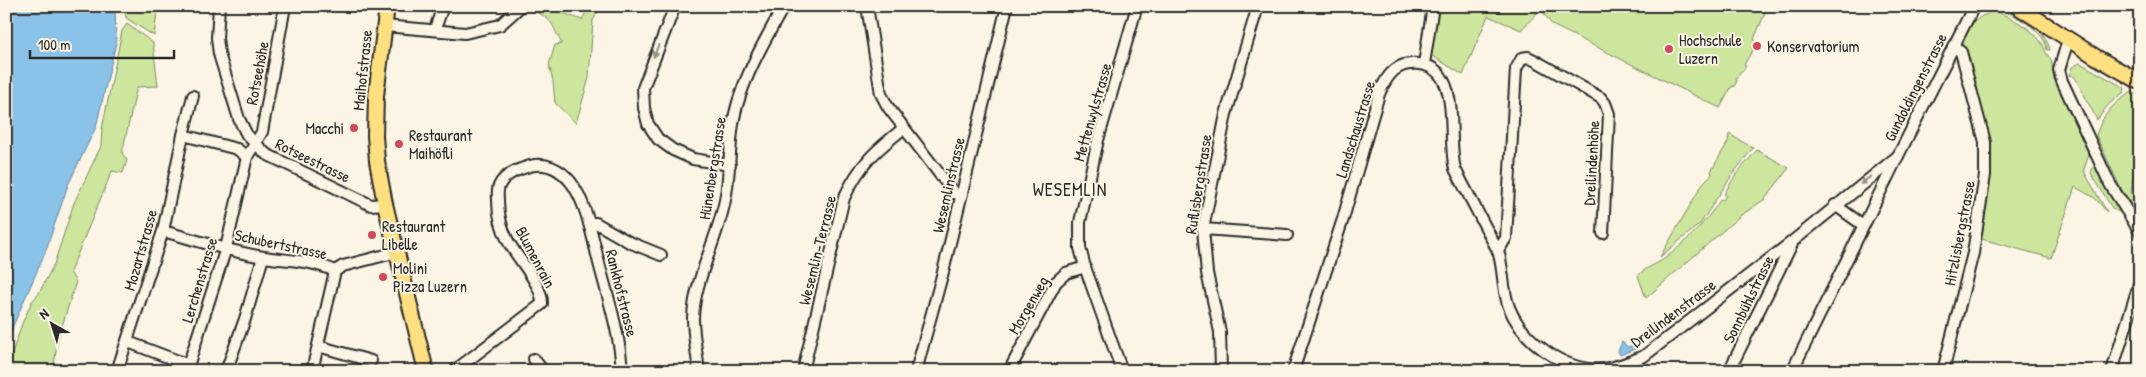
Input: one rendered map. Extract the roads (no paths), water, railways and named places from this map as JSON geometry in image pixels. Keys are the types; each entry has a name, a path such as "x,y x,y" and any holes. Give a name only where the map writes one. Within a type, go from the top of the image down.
{"main road":[{"name":"Maihofstrasse","path":"388,6 376,96 375,136 384,204 426,371"},
{"path":"2017,6 2068,40 2140,82"}],"street":[{"name":"Rotseestrasse","path":"219,6 217,38 224,76 247,135 266,154 371,205 384,204"},
{"name":"Rotseehöhe","path":"256,145 262,132 285,6"},
{"path":"435,29 443,6"},
{"path":"384,26 465,33 484,30 500,24 521,6"},
{"path":"675,6 642,88 648,124 658,139 673,150 694,159 730,165"},
{"name":"Hünenbergstrasse","path":"699,371 693,318 697,293 726,199 733,123 740,99 760,50 784,6"},
{"path":"868,6 882,94 888,107 954,192 962,194"},
{"name":"Wesemlinstrasse","path":"916,371 962,194 1007,6"},
{"name":"Mettenwylstrasse","path":"1122,371 1085,266 1080,248 1080,222 1086,191 1137,6"},
{"name":"Ruflisbergstrasse","path":"1221,371 1220,332 1207,273 1203,229 1222,130 1258,6"},
{"path":"1433,6 1424,64 1438,72 1446,83 1451,104 1452,156 1455,169 1498,251"},
{"name":"Gundoldingenstrasse","path":"1898,156 1974,6"},
{"path":"2068,40 2059,70 2062,82 2110,184 2140,232"},
{"name":"Hitzlisbergstrasse","path":"1942,371 1973,253 1985,175 1985,142 1961,52 1953,46"},
{"name":"Dreilindenhöhe","path":"1498,251 1506,238 1516,69 1522,58 1528,57 1536,61 1601,98 1608,108 1603,233"},
{"name":"Landschaustrasse","path":"1293,371 1343,219 1386,79 1405,64 1424,64"},
{"name":"Mozartstrasse","path":"117,371 163,231 193,96"},
{"name":"Wesemlin-Terrasse","path":"803,371 844,198 854,176 865,161 904,128"},
{"path":"183,135 237,149 248,156"},
{"name":"Lerchenstrasse","path":"128,342 186,364 189,363 226,248 248,156 256,145"},
{"path":"1792,371 1898,156"},
{"name":"Dreilindenstrasse","path":"1498,251 1502,262 1504,293 1510,309 1522,330 1533,342 1555,357 1578,366 1602,369 1625,365 1644,356 1793,241 1835,205 1898,156"},
{"name":"Rankhofstrasse","path":"532,165 552,166 571,182 579,196 589,223 615,324 621,354 622,371"},
{"name":"Blumenrain","path":"454,371 542,304 541,293 507,240 498,208 499,186 502,181 513,172 532,165"},
{"path":"1835,205 1863,225"},
{"name":"Rankhofstrasse","path":"589,223 596,223 622,239 662,255"},
{"path":"1203,229 1287,235"},
{"name":"Schubertstrasse","path":"163,231 263,257 300,260 322,265 335,272"},
{"name":"Sonnbühlstrasse","path":"1729,371 1793,241"},
{"path":"312,371 335,272 343,266 396,252"},
{"path":"226,371 245,319 263,257"},
{"name":"Morgenweg","path":"1009,371 1056,282 1066,273 1085,266"},
{"path":"2112,371 2140,281"},
{"path":"318,346 371,361"},
{"path":"534,359 543,371"}],"water":[{"path":"6,6 115,6 116,43 96,127 68,185 45,253 6,342"},
{"path":"1622,342 1628,347 1634,345 1637,348 1620,355 1618,351"}],"place":[{"name":"Konservatorium","path":"1757,46"},
{"name":"Hochschule Luzern","path":"1669,49"},
{"name":"Macchi","path":"354,128"},
{"name":"Restaurant Maihöfli","path":"399,144"},
{"name":"Restaurant Libelle","path":"372,235"},
{"name":"Molini Pizza Luzern","path":"383,277"}],"district":[{"name":"WESEMLIN","path":"1070,190"}]}
